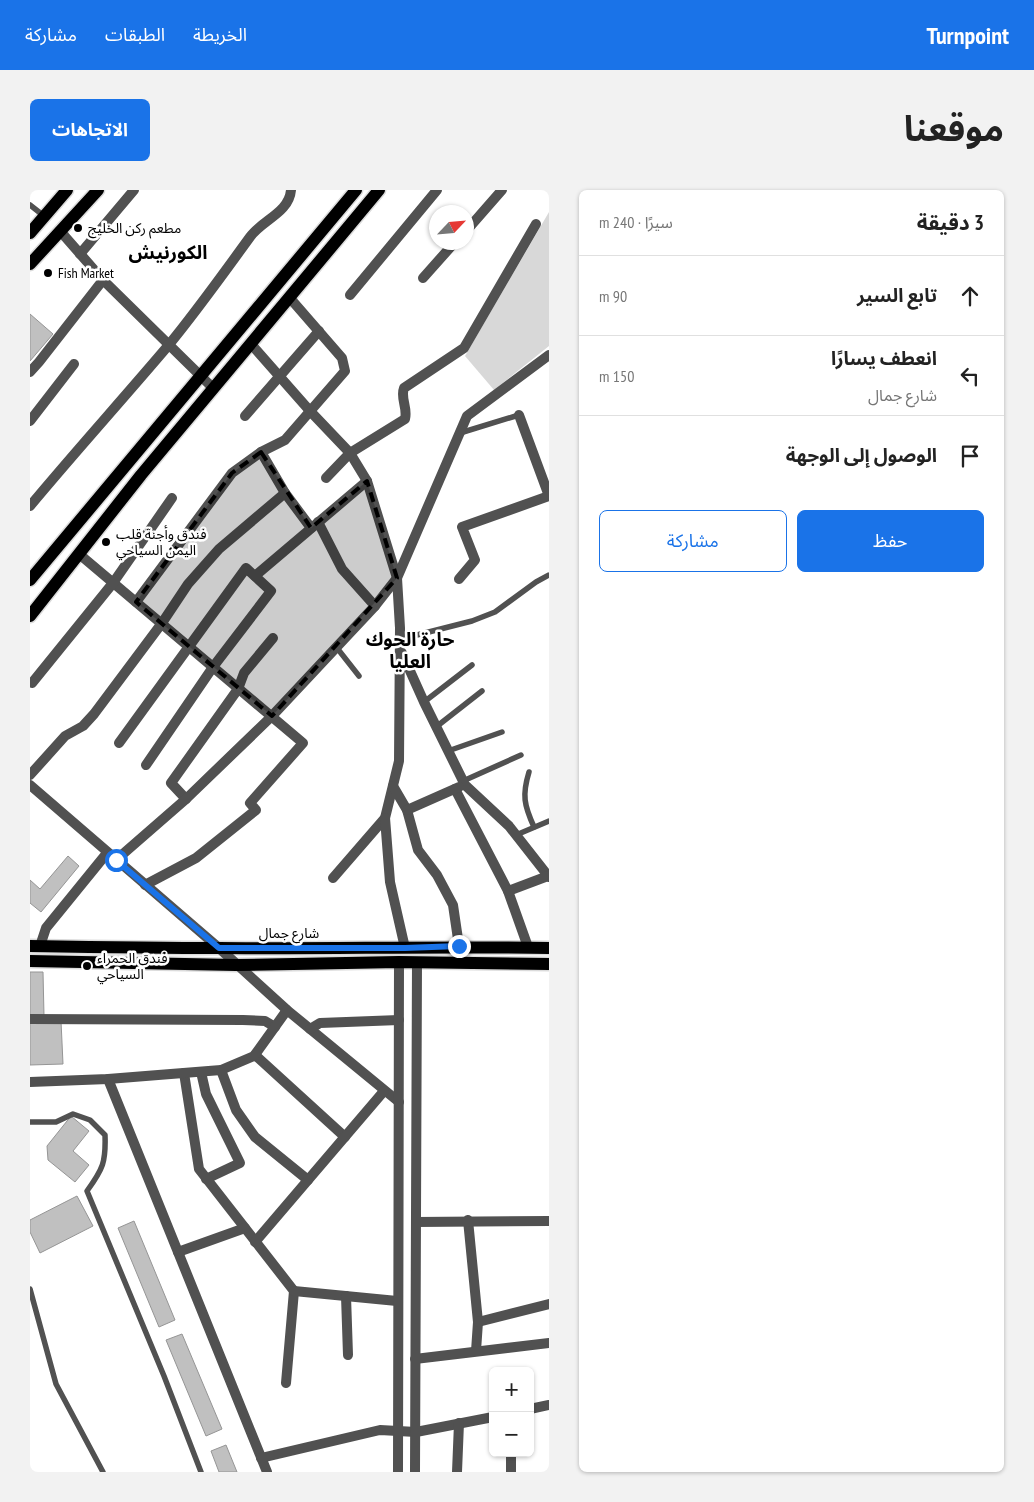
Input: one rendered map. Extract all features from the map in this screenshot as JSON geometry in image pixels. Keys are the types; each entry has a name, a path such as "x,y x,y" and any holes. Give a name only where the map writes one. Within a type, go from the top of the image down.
{"main road":[{"path":"30,233 67,190"},
{"path":"30,264 98,190"},
{"path":"30,580 356,190"},
{"path":"30,616 141,475 379,190"},
{"path":"44,216 61,232"},
{"name":"شارع جمال","path":"35,946 219,948 405,948 459,946 549,948"},
{"path":"30,961 236,965 398,962 549,964"}],"street":[{"path":"80,254 134,190"},
{"path":"30,506 168,346 251,235 283,209 291,190"},
{"path":"350,295 437,190"},
{"path":"474,221 502,190"},
{"path":"326,478 350,453 402,422 406,415 402,395 404,388 464,348 536,224"},
{"path":"61,232 103,280 168,346 213,388"},
{"path":"424,278 448,250"},
{"path":"30,372 103,280"},
{"path":"136,602 232,473 261,452 285,440 345,371 342,358 289,297"},
{"path":"245,416 319,331"},
{"path":"251,344 350,453 367,481 397,578 400,648 398,762 385,818 390,882 405,948"},
{"path":"116,860 186,799 272,716 375,606 397,578 467,416 549,355"},
{"path":"30,421 74,364"},
{"path":"458,579 476,560 462,527 549,496 519,415"},
{"path":"261,452 285,493 315,525 342,569 375,606"},
{"path":"255,576 367,481"},
{"path":"30,775 65,736 82,726 94,714 162,623 188,584 219,549 285,493"},
{"path":"32,683 113,583 172,498"},
{"path":"79,554 303,743 250,803 256,810 196,858 145,886"},
{"path":"119,743 246,568 271,591 213,667 146,765"},
{"path":"186,799 171,783 238,689 244,673 274,638"},
{"path":"400,648 448,751 508,891 528,947"},
{"path":"30,785 106,853 219,948 287,1010 398,1102"},
{"path":"407,810 461,785"},
{"path":"461,785 509,826 548,876 508,891"},
{"path":"393,786 407,810 418,850 437,875 453,905 459,946"},
{"path":"333,878 385,818"},
{"path":"35,946 46,928 106,853"},
{"path":"398,962 398,1472"},
{"path":"415,1472 417,962"},
{"path":"30,1082 108,1079 221,1070 255,1055 287,1010"},
{"path":"30,1019 244,1020 265,1021 275,1027"},
{"path":"310,1029 320,1023 398,1020"},
{"path":"255,1055 345,1137"},
{"path":"221,1070 236,1110 255,1137 308,1180"},
{"path":"201,1072 206,1094 240,1163 206,1179"},
{"path":"184,1073 198,1169 294,1292 286,1383"},
{"path":"108,1079 267,1472"},
{"path":"255,1242 384,1091"},
{"path":"416,1222 468,1220 549,1221"},
{"path":"468,1220 478,1322 476,1352"},
{"path":"178,1252 245,1228"},
{"path":"294,1292 397,1301"},
{"path":"346,1296 348,1355"},
{"path":"478,1322 549,1304"},
{"path":"415,1360 549,1343"},
{"path":"534,1408 549,1405"},
{"path":"261,1458 380,1430 416,1432 489,1417"},
{"path":"457,1472 460,1423"},
{"path":"510,1472 511,1457"}],"lane":[{"path":"30,205 44,216"},
{"path":"460,434 519,415"},
{"path":"400,648 409,637 472,621 495,612 536,582 549,575"},
{"path":"337,648 359,676"},
{"path":"424,702 472,665"},
{"path":"436,727 482,691"},
{"path":"448,751 502,732"},
{"path":"461,785 521,755"},
{"path":"529,772 524,790 526,810 534,827"},
{"path":"516,835 549,820"},
{"path":"30,1122 56,1122 73,1114 90,1120 105,1135 106,1155 100,1174 87,1191 201,1472"},
{"path":"30,1289 56,1384 103,1472"}],"highlighted area":[{"path":"261,452 311,528 367,481 397,578 272,716 136,602 232,473"}],"shaded area":[{"path":"549,212 549,346 494,390 465,356"}],"building":[{"path":"30,314 53,334 30,361"},
{"path":"68,856 79,866 41,912 30,903 30,880 40,889"},
{"path":"30,972 43,972 44,1016 30,1017"},
{"path":"61,1021 63,1064 30,1065 30,1023"},
{"path":"71,1116 89,1131 73,1151 89,1165 75,1182 48,1160 47,1146"},
{"path":"77,1196 93,1226 40,1253 30,1232 30,1220"},
{"path":"134,1221 175,1320 159,1327 118,1228"},
{"path":"182,1334 222,1429 206,1436 166,1340"},
{"path":"226,1445 237,1472 219,1472 211,1451"}],"place":[{"name":"مطعم ركن الخليج","path":"78,228"},
{"name":"Fish Market","path":"48,273"},
{"name":"فندق وأجنة قلب اليمن السياحي","path":"106,542"},
{"name":"فندق الحمراء السياحي","path":"87,966"}],"district":[{"name":"الكورنيش","path":"168,252"},
{"name":"حارة الحوك العليا","path":"410,650"}],"route":[{"path":"116,860 219,948 405,948 459,946"}]}
